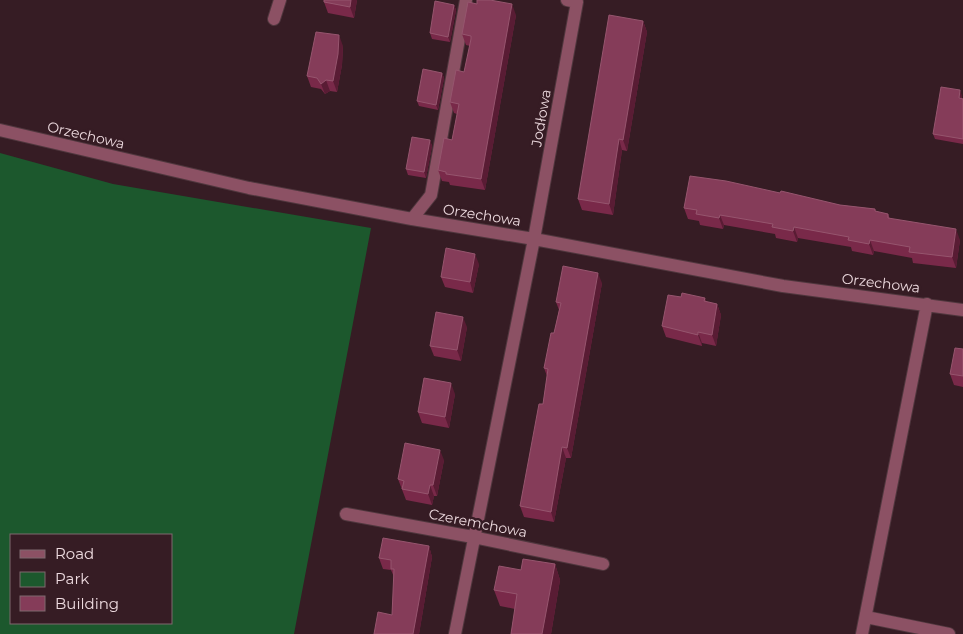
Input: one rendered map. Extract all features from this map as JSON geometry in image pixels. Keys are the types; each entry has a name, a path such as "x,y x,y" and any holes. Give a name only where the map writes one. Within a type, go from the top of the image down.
{"street":[{"path":"274,19 280,0"},
{"path":"412,220 431,195 466,0"},
{"name":"Jodłowa","path":"455,634 534,239 572,1"},
{"name":"Orzechowa","path":"0,130 249,188 412,220 534,239 783,286 963,310"},
{"path":"862,634 928,304"},
{"name":"Czeremchowa","path":"346,514 473,537 603,564"},
{"path":"866,617 949,634"}],"green space":[{"path":"0,153 113,184 371,228 294,634 0,634"}],"building":[{"path":"324,0 351,0 350,7 324,2"},
{"path":"477,0 512,4 481,179 446,174 446,172 438,170 444,138 452,140 459,104 450,102 456,70 464,72 471,39 471,36 462,34 468,2 477,4"},
{"path":"435,1 454,5 448,37 430,33"},
{"path":"609,15 643,21 623,140 619,139 609,204 578,199"},
{"path":"316,32 339,35 333,81 326,80 321,84 317,78 307,76"},
{"path":"423,69 442,73 436,105 417,101"},
{"path":"941,87 960,90 959,98 963,99 963,139 933,134"},
{"path":"412,137 430,140 424,172 406,169"},
{"path":"690,176 726,181 780,193 781,191 840,205 875,209 875,211 888,214 888,218 956,229 952,257 909,252 910,247 870,240 869,244 848,240 849,237 794,227 793,231 772,227 773,224 720,215 719,218 696,214 697,210 684,208"},
{"path":"446,248 475,254 470,282 441,277"},
{"path":"563,266 598,273 567,448 562,447 551,512 520,506 539,404 543,404 548,369 544,368 551,333 554,333 561,303 556,302"},
{"path":"682,293 705,298 704,301 717,304 712,335 698,332 698,335 662,326 668,295 681,297"},
{"path":"436,312 463,317 457,350 430,346"},
{"path":"955,348 963,349 963,376 950,374"},
{"path":"424,378 451,383 445,417 418,412"},
{"path":"405,443 440,450 433,485 430,485 428,494 402,489 404,481 398,479"},
{"path":"383,538 429,546 413,634 374,634 378,612 392,615 394,569 391,569 391,560 379,558"},
{"path":"523,559 555,564 542,634 511,634 517,594 494,590 499,566 521,570"}]}
